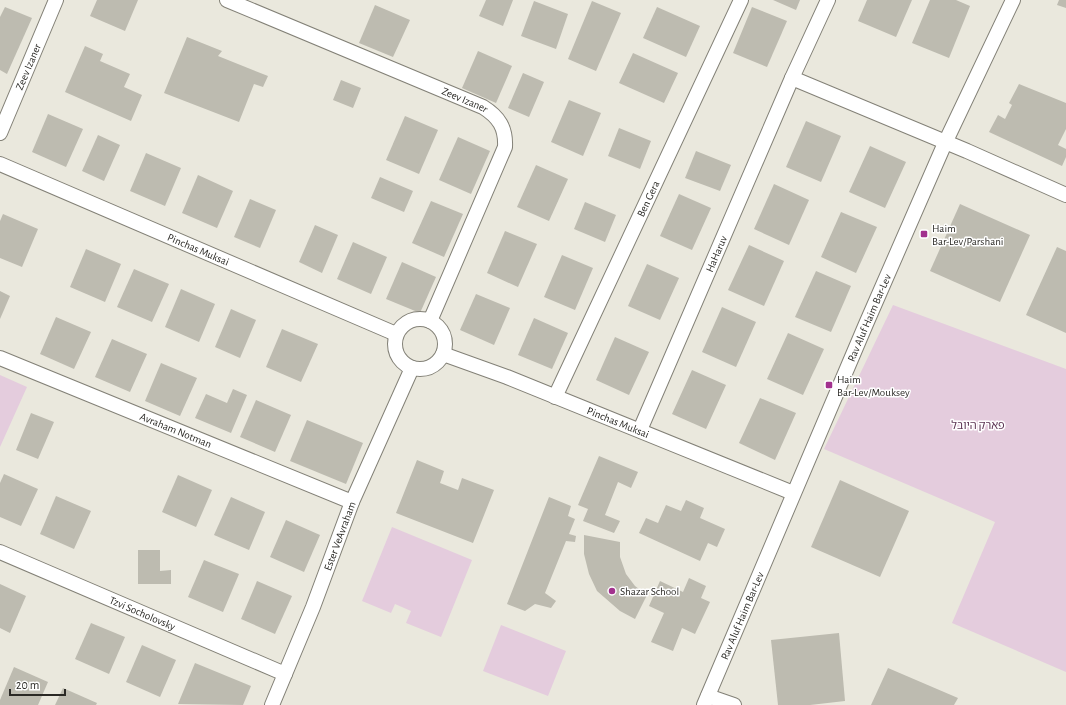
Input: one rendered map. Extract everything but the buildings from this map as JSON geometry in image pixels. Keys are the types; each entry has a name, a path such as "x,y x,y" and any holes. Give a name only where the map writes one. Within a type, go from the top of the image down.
{"street":[{"name":"Zeev Izaner","path":"0,133 56,0"},
{"name":"Zeev Izaner","path":"227,0 483,107 496,116 504,130 505,147 430,320"},
{"name":"Ben Gera","path":"555,396 741,0"},
{"name":"HaHaruv","path":"640,430 792,78 828,0"},
{"name":"Rav Aluf Haim Bar-Lev","path":"706,700 793,493 945,143 1013,0"},
{"path":"792,78 1066,195"},
{"name":"Pinchas Muksai","path":"0,164 396,334"},
{"path":"413,320 430,320 438,326 444,335 445,345 440,360 433,366 424,370 412,368 402,363 398,358 394,344 396,334 404,324 413,320"},
{"name":"Pinchas Muksai","path":"443,354 555,396 793,493"},
{"name":"Avraham Notman","path":"0,358 352,502"},
{"name":"Ester VeAvraham","path":"272,705 313,606 352,502 412,368"},
{"name":"Tzvi Socholovsky","path":"0,552 285,674"},
{"path":"706,700 734,705"}],"green space":[{"name":"פארק היובל","path":"893,305 1066,369 1066,672 952,623 995,522 824,449"},
{"path":"0,375 27,387 0,447"},
{"path":"392,527 472,560 441,637 406,623 411,611 395,604 391,613 362,601"},
{"path":"501,625 566,651 548,696 483,671"}],"place":[{"name":"Haim Bar-Lev/Parshani","path":"924,234"},
{"name":"Haim Bar-Lev/Mouksey","path":"829,385"},
{"name":"Shazar School","path":"612,591"}]}
